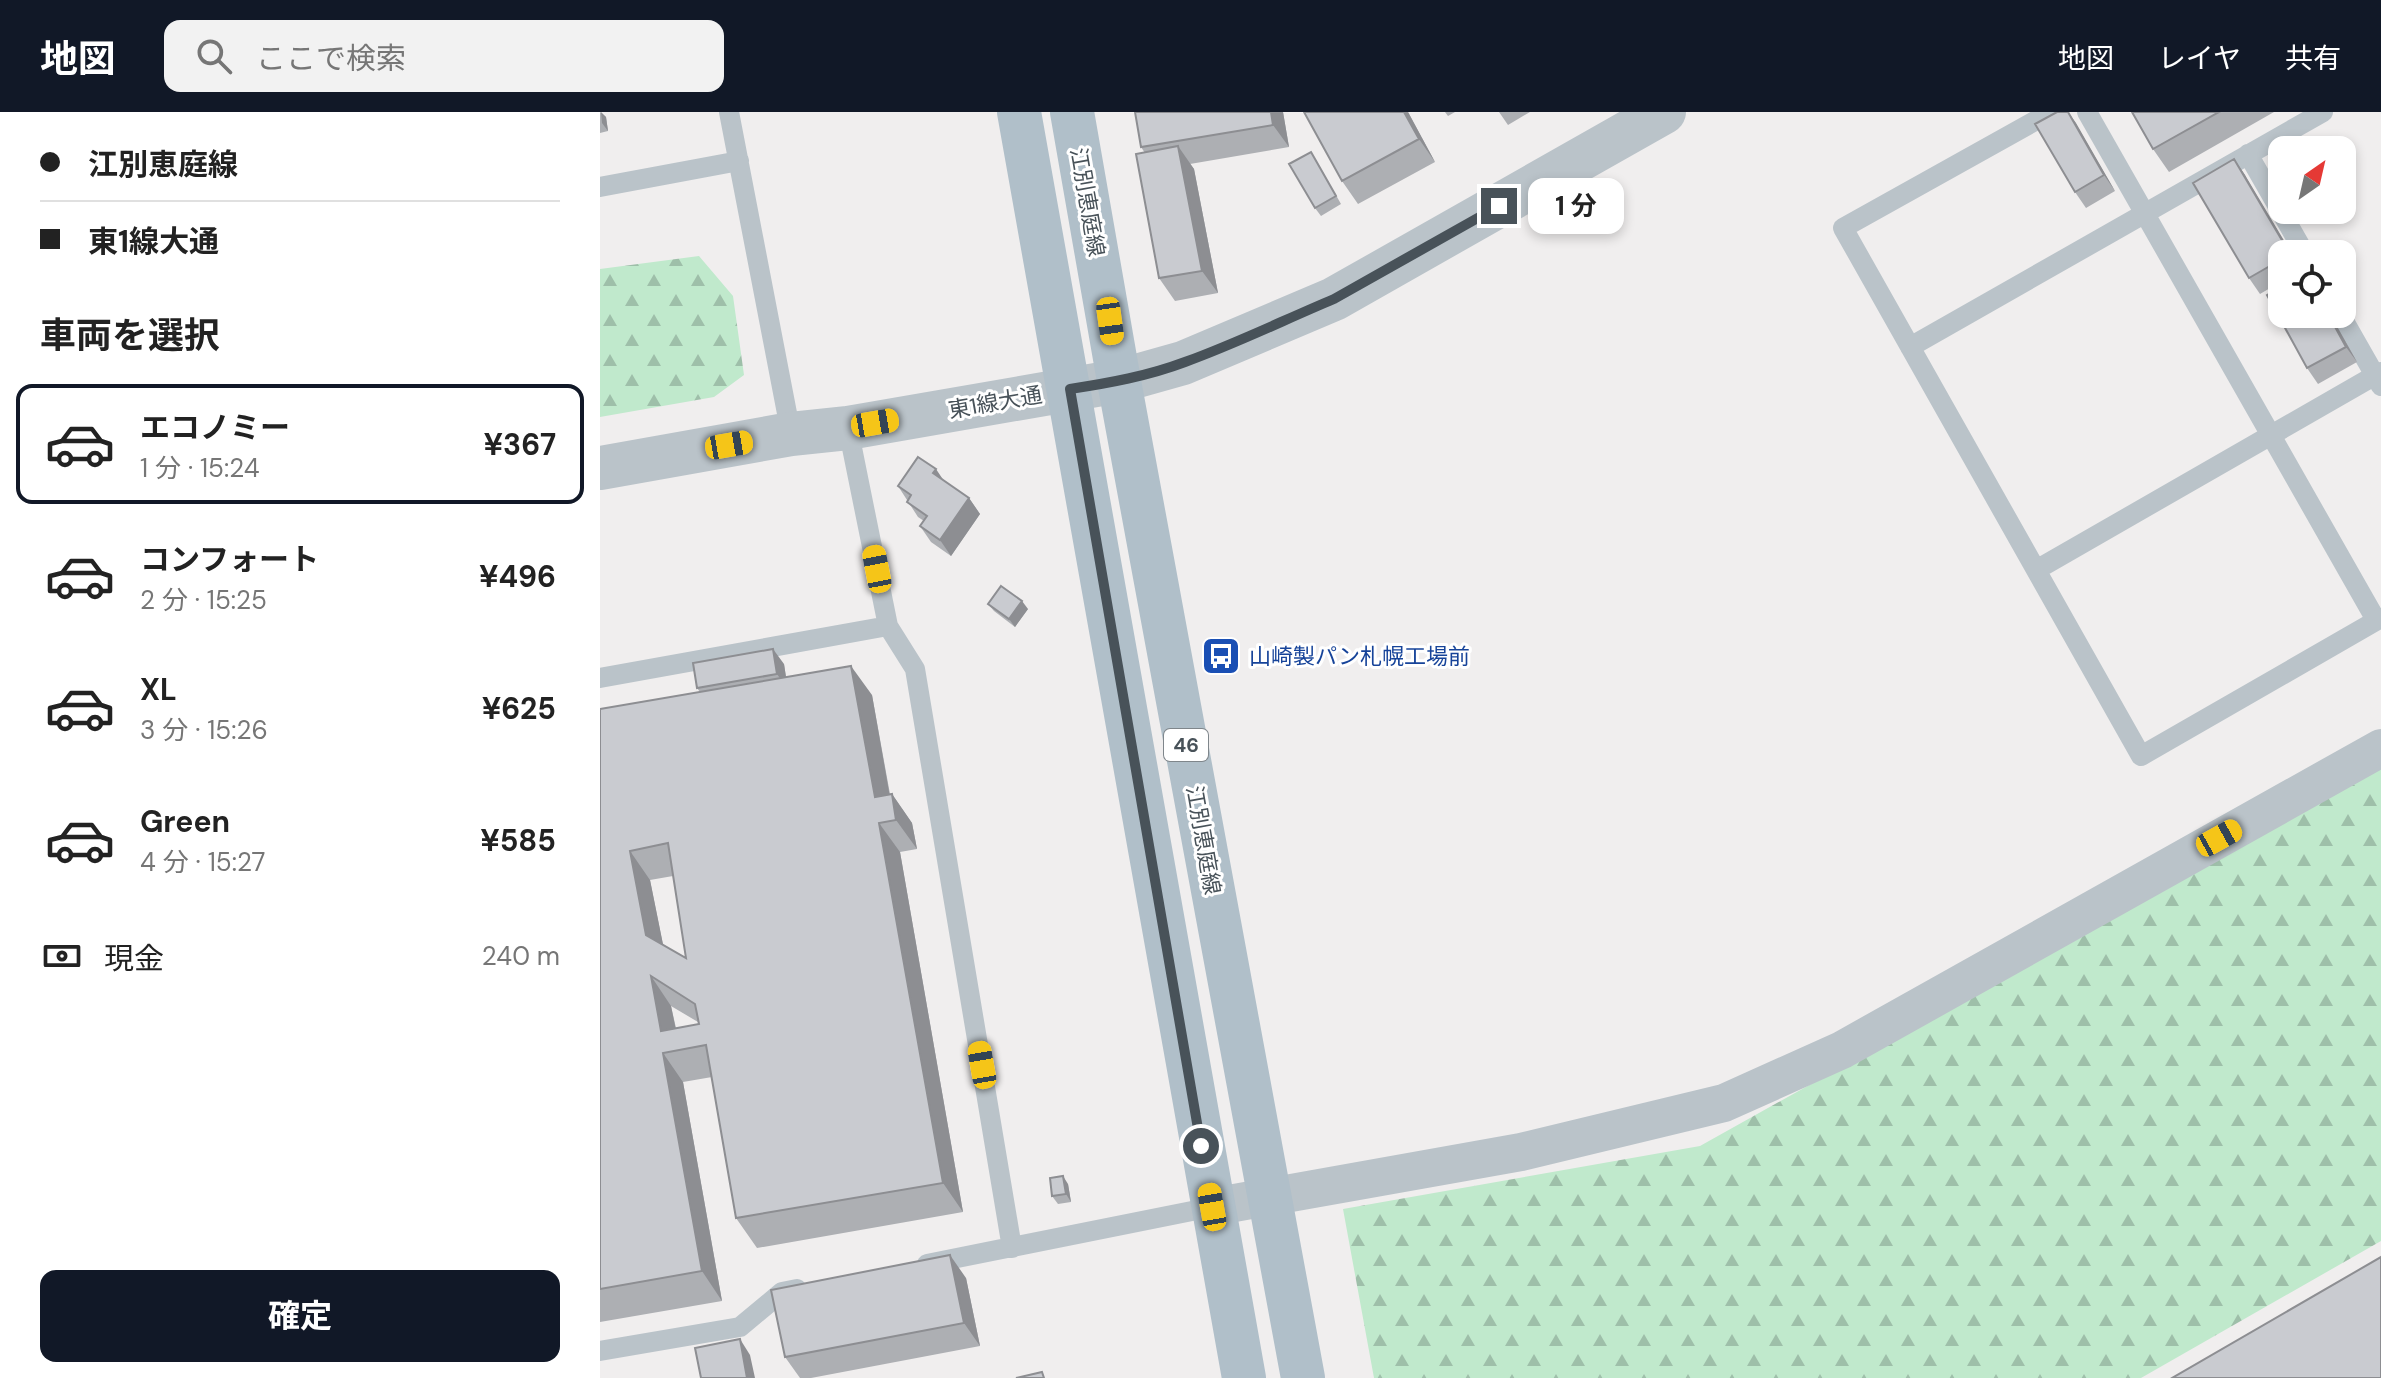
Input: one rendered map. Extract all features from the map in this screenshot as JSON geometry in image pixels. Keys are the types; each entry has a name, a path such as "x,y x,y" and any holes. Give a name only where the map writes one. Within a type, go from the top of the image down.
{"main road":[{"name":"46","path":"1019,112 1244,1378"},
{"name":"江別恵庭線","path":"1072,112 1303,1378"}],"street":[{"name":"東1線大通","path":"600,468 1119,381 1183,363 1334,299 1664,112"},
{"path":"1212,1207 1521,1152 1724,1103 1842,1050 2381,748"}],"lane":[{"path":"729,112 791,434"},
{"path":"2051,112 1843,228 2141,756 2379,619 2087,112"},
{"path":"1910,347 2323,112"},
{"path":"2248,154 2297,240"},
{"path":"600,187 739,161"},
{"path":"2036,570 2271,435 2379,378 2349,328"},
{"path":"848,428 888,626 915,669 1012,1248"},
{"path":"600,678 888,626"},
{"path":"905,1269 1212,1207"},
{"path":"600,1351 740,1327 782,1292 813,1286"}],"green space":[{"path":"699,256 733,296 744,375 714,397 600,417 600,269"},
{"path":"2381,766 2381,1241 2141,1378 1374,1378 1343,1209 1700,1146"}],"building":[{"path":"1135,112 1271,112 1273,125 1141,147"},
{"path":"1304,112 1404,112 1419,139 1342,181"},
{"path":"2057,112 2068,112 2104,175 2075,192 2035,124"},
{"path":"2132,112 2219,112 2153,149"},
{"path":"1178,146 1202,271 1159,278 1136,154"},
{"path":"1311,152 1336,196 1315,208 1289,164"},
{"path":"2234,159 2268,217 2268,224 2272,224 2282,240 2268,240 2268,267 2249,278 2193,183"},
{"path":"2285,328 2336,328 2346,347 2307,368"},
{"path":"918,457 936,469 933,473 969,498 940,540 920,526 927,516 907,502 911,495 898,486"},
{"path":"1001,586 1022,601 1009,619 988,604"},
{"path":"773,649 777,674 697,688 693,663"},
{"path":"851,666 875,797 892,794 896,820 879,823 943,1183 736,1218 706,1045 663,1053 702,1271 600,1289 600,709","holes":["668,843 686,958 646,935 630,851","651,976 695,1004 699,1024 661,1031"]},
{"path":"1063,1176 1066,1194 1052,1196 1050,1178"},
{"path":"950,1255 964,1323 785,1357 771,1290"},
{"path":"2381,1257 2381,1378 2172,1378"},
{"path":"740,1339 747,1378 701,1378 695,1348"},
{"path":"1042,1372 1044,1378 1016,1378"}],"place":[{"name":"山崎製パン札幌工場前","path":"1221,656"}],"route":[{"path":"1201,1146 1070,389 1119,381 1183,363 1309,310 1499,206"}]}
